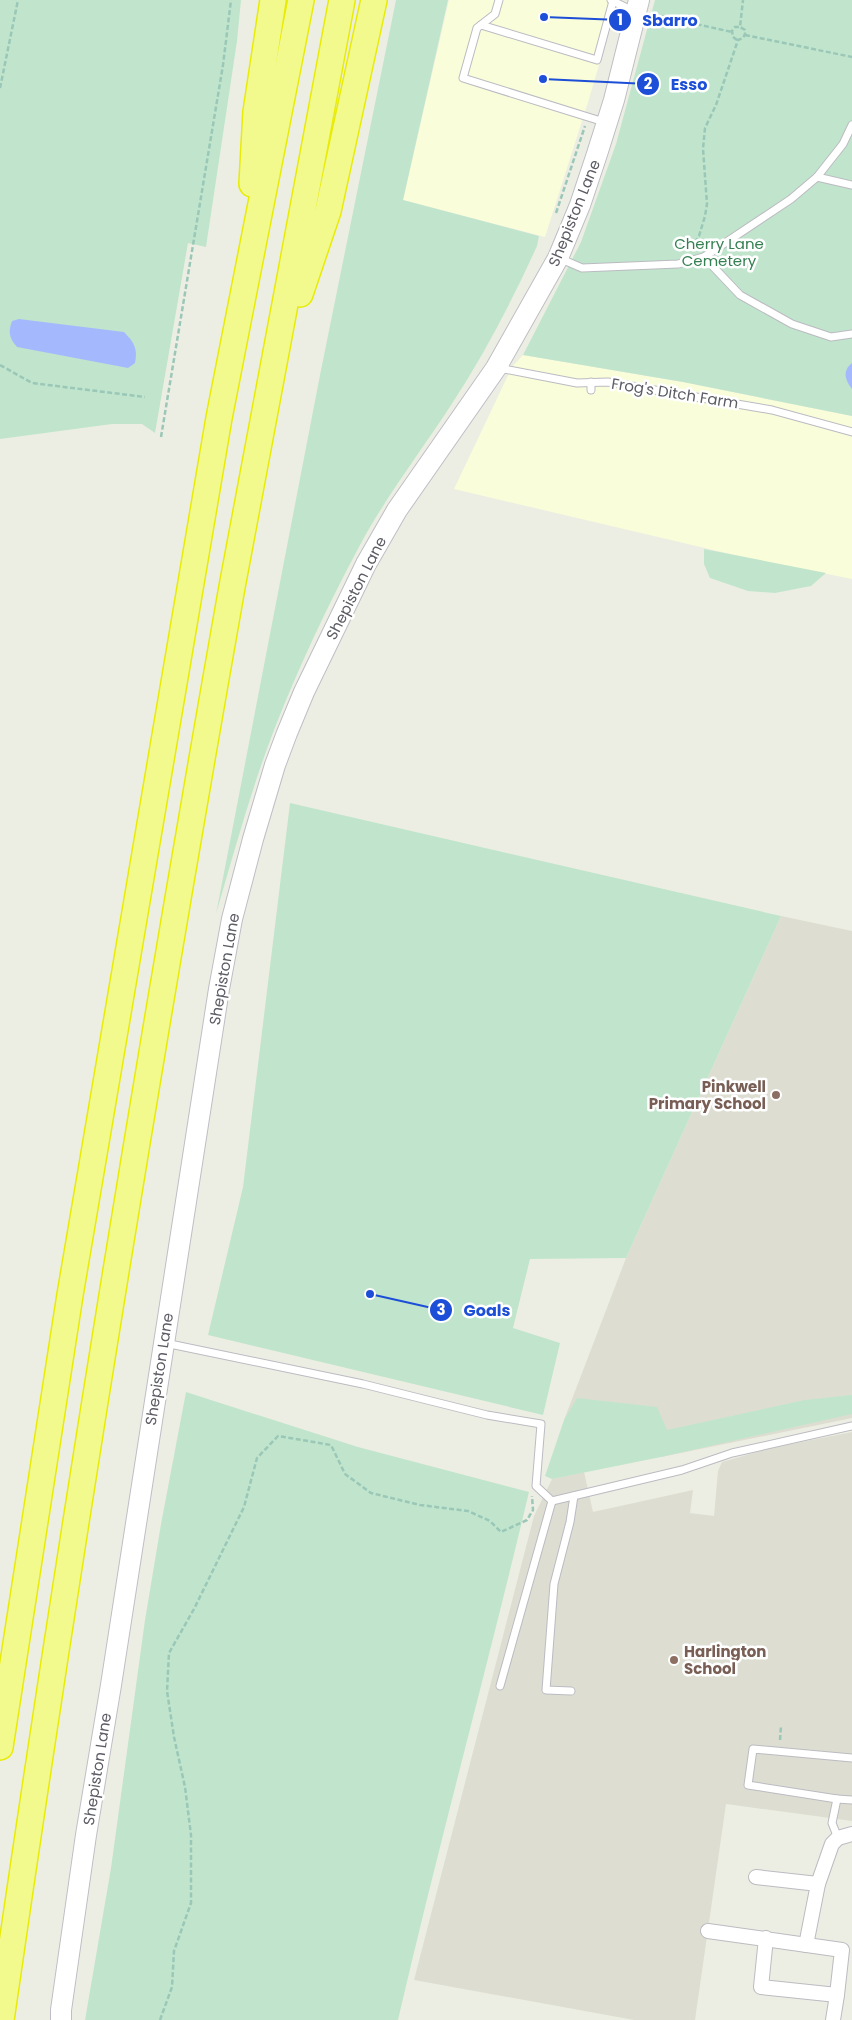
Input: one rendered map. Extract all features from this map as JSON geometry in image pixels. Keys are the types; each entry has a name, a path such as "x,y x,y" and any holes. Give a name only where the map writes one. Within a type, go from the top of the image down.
{"highway":[{"path":"249,266 256,112 273,0"},
{"path":"0,1747 79,1236 216,436 300,0"},
{"path":"1,2020 64,1594 121,1237 189,834 270,384 342,0"},
{"path":"270,384 328,211 374,0"}],"street":[{"name":"Shepiston Lane","path":"62,2020 61,2010 86,1835 111,1685 163,1343 230,928 252,839 275,765 304,692 366,564 397,510 496,368 558,258 580,205 607,123 638,6"},
{"path":"806,1944 818,1884 832,1844 845,1836"},
{"path":"756,1877 818,1884"},
{"path":"708,1932 766,1938 842,1950 833,2020"},
{"path":"766,1938 761,1986 837,1995"}],"lane":[{"path":"499,0 495,14 477,28 463,78 607,123"},
{"path":"481,26 597,60 612,0 638,6"},
{"path":"558,258 582,268 651,266 686,262 704,257 792,200 817,177 843,144 852,125"},
{"path":"817,177 852,185"},
{"path":"704,257 740,295 792,324 831,337 852,334"},
{"name":"Frog's Ditch Farm","path":"496,368 591,386 608,382 772,410 852,432"},
{"path":"163,1343 363,1384 487,1415 541,1424 536,1486 552,1501"},
{"path":"552,1501 682,1470 732,1453 852,1426"},
{"path":"571,1691 546,1690 554,1584 570,1522 574,1496"},
{"path":"500,1686 552,1501"},
{"path":"852,1758 753,1749 748,1786 852,1800"},
{"path":"838,1799 832,1823 845,1836"}],"path":[{"path":"0,88 18,0"},
{"path":"161,437 223,65 231,0"},
{"path":"743,0 740,26 744,30 745,35"},
{"path":"660,16 732,32"},
{"path":"732,32 740,26"},
{"path":"732,32 733,37 738,40"},
{"path":"686,262 705,216 707,204 703,149 705,128 716,105 738,40 745,35"},
{"path":"745,35 852,57"},
{"path":"555,217 582,132"},
{"path":"0,365 32,383 146,397"},
{"path":"160,2020 172,1987 174,1951 191,1903 191,1835 188,1806 167,1691 170,1653 194,1609 244,1507 257,1458 278,1436 332,1445 345,1474 372,1493 420,1505 468,1511 490,1521 501,1532 527,1520 533,1510 532,1498 536,1486"},
{"path":"778,1751 782,1726"}],"shaded area":[{"path":"449,0 618,0 545,237 403,200"},
{"path":"523,355 683,382 852,416 852,579 743,557 454,489 512,367"},
{"name":"Pinkwell Primary School","path":"781,916 852,931 852,1418 661,1457 564,1420 626,1258"},
{"name":"Harlington School","path":"852,1432 852,1821 726,1804 695,2020 634,2020 414,1980 534,1516 552,1479 584,1472 593,1512 693,1490 690,1513 714,1516 718,1471 722,1462 771,1448"}],"green space":[{"path":"0,0 241,0 237,41 206,247 188,243 155,433 142,424 112,424 0,439"},
{"path":"396,0 448,0 403,200 539,236 537,246 528,266 487,345 453,402 370,526 325,613 274,730 243,821 216,914 320,375"},
{"name":"Cherry Lane Cemetery","path":"655,0 852,0 852,416 683,382 523,355 581,242 616,144"},
{"path":"704,549 826,573 811,586 775,593 748,591 710,578 704,564"},
{"path":"290,803 781,916 626,1258 530,1259 513,1328 560,1343 543,1415 208,1335 243,1187"},
{"path":"186,1392 358,1447 529,1492 398,2020 85,2020 111,1868 145,1620"},
{"path":"852,1395 852,1414 661,1457 552,1479 545,1476 564,1420 577,1398 657,1407 667,1430 805,1400"}],"water":[{"path":"19,319 124,332 134,346 136,354 135,363 128,368 17,347 12,341 10,328 12,321"},
{"path":"852,363 852,389 846,372"}],"place":[{"name":"Sbarro","path":"544,17"},
{"name":"Esso","path":"543,79"},
{"name":"Pinkwell Primary School","path":"776,1095"},
{"name":"Goals","path":"370,1294"},
{"name":"Harlington School","path":"674,1660"}]}
